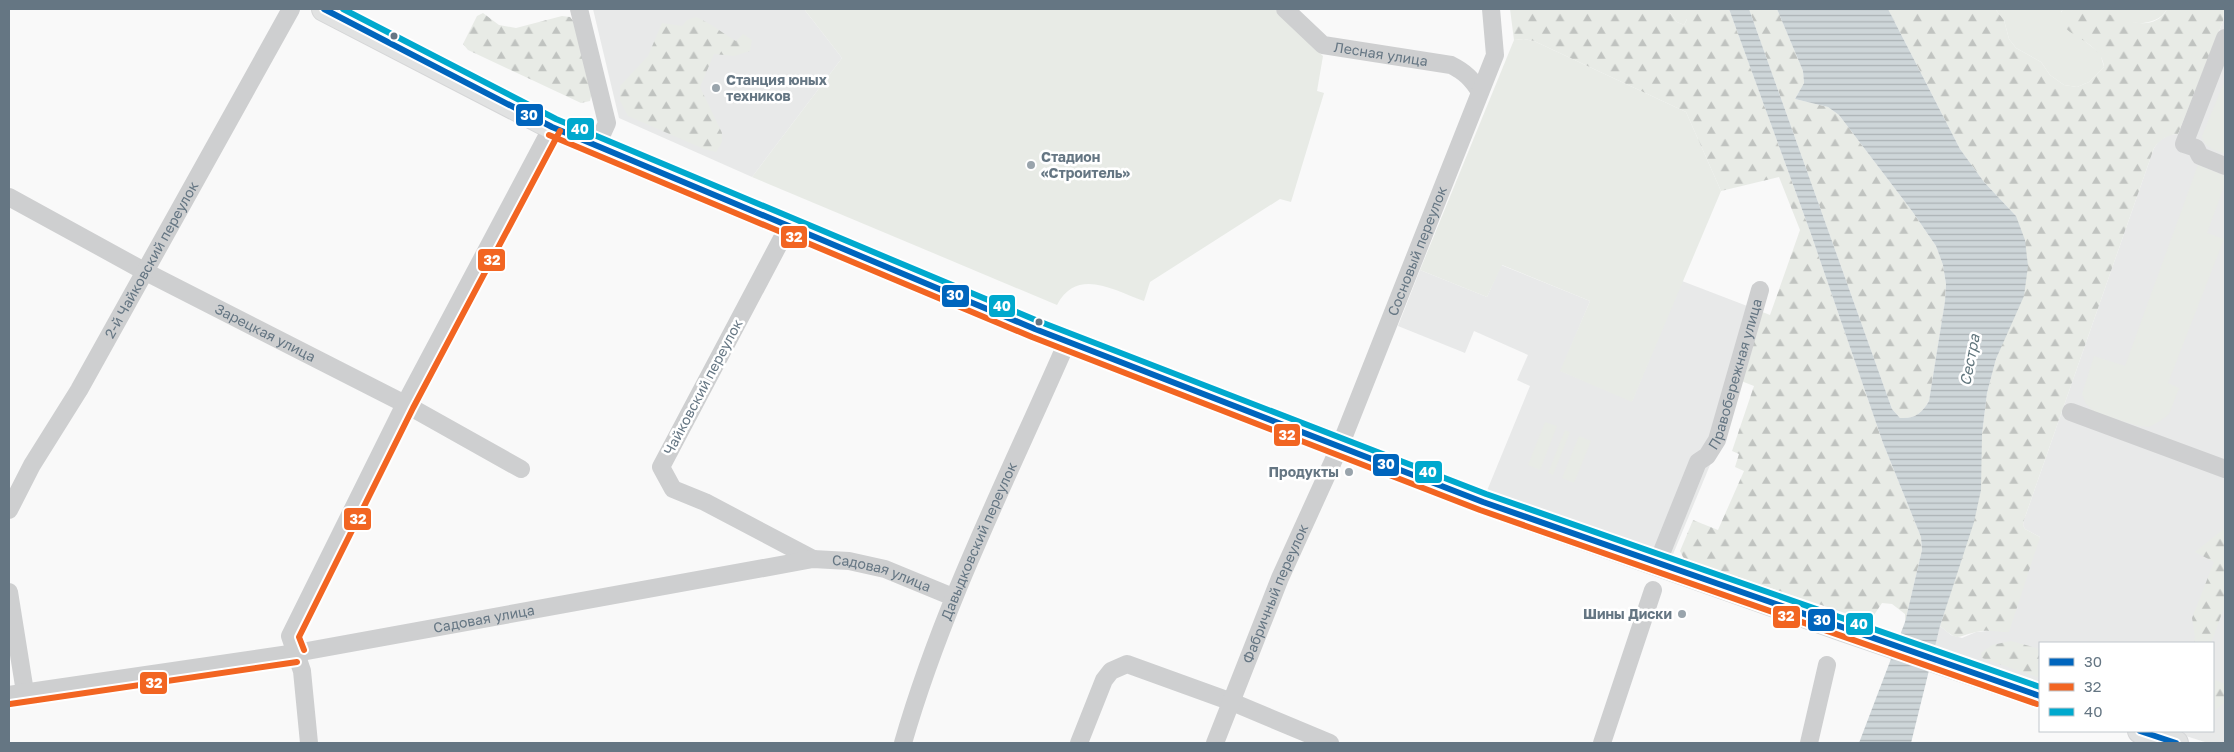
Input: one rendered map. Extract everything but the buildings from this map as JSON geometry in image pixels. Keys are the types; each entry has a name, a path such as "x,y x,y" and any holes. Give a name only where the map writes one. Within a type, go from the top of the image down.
{"street":[{"name":"2-й Чайковский переулок","path":"9,510 32,465 79,390 291,9"},
{"path":"324,9 552,127 1067,342 1483,502 1843,629 2039,696"},
{"path":"579,9 607,123 597,145"},
{"name":"Лесная улица","path":"1285,9 1323,46 1451,65 1468,75 1480,92"},
{"name":"Сосновый переулок","path":"1340,446 1495,55 1491,9"},
{"path":"2225,38 2184,144 2196,148 2200,156 2225,166"},
{"path":"309,743 302,670 290,636 405,404 552,127"},
{"name":"Зарецкая улица","path":"9,197 144,271 405,404 522,469"},
{"name":"Чайковский переулок","path":"788,227 661,466 673,489 705,502 813,559"},
{"name":"Правобережная улица","path":"1657,564 1698,462 1706,456 1717,440 1760,290"},
{"name":"Давыдковский переулок","path":"903,743 919,687 953,597 1067,342"},
{"path":"2070,412 2225,468"},
{"name":"Фабричный переулок","path":"1215,743 1280,578 1340,446"},
{"name":"Садовая улица","path":"17,693 296,653 813,559 849,561 884,569 953,597"},
{"path":"1602,743 1653,590"},
{"path":"9,592 17,693"},
{"path":"1079,743 1104,680 1111,671 1127,664 1232,702 1330,743"},
{"path":"1809,743 1827,665"},
{"path":"2143,732 2176,743"}],"shaded area":[{"name":"Станция юных техников","path":"593,9 804,9 842,58 752,177 619,118"},
{"path":"2224,9 2225,743 2208,743 2173,732 2214,732 2214,642 2039,642 2039,689 1932,654 1940,626 1951,635 1962,638 1976,632 1987,631 2040,537 2025,529 2023,525 2024,520 2154,148 2159,141 2168,135 2178,134 2223,21"},
{"path":"1501,265 1590,301 1561,371 1632,401 1682,281 1755,309 1715,453 1669,564 1484,498 1530,386 1517,380 1528,355 1474,331 1465,353 1398,326 1420,270 1487,297"}],"green space":[{"path":"2095,8 2124,20 2144,23 2153,22 2161,17 2167,9 2224,9 2223,21 2178,134 2164,138 2154,148 2024,520 2023,525 2025,529 2040,537 2009,632 1984,631 1957,637 1940,626 1956,575 1982,434 1987,393 1996,359 2007,332 2016,216 1984,182 1960,149 1888,9 1995,9 2004,20 2009,39 2016,48 2041,62 2050,75 2064,85 2077,87 2089,82 2104,67 2101,57 2094,49 2062,24 2060,17 2063,9"},
{"name":"Стадион «Строитель»","path":"804,9 1275,9 1323,56 1317,91 1324,93 1291,202 1280,199 1150,282 1144,301 1108,287 1085,284 1065,293 1057,305 752,177 842,58"},
{"path":"1510,9 1667,9 1677,22 1684,25 1687,19 1687,9 1729,9 1811,234 1883,443 1921,537 1922,550 1905,622 1905,614 1892,604 1882,603 1874,615 1860,618 1684,559 1680,551 1693,520 1718,530 1744,471 1735,467 1739,454 1732,451 1754,386 1736,379 1755,309 1770,315 1800,230 1779,177 1721,191 1686,112 1534,41 1514,40"},
{"path":"1667,9 1687,9 1687,19 1684,25 1677,22"},
{"path":"1749,9 1777,9 1803,71 1804,83 1795,99 1828,107 1839,115 1912,211 1936,246 1943,265 1946,284 1945,301 1929,401 1921,412 1914,416 1900,418 1892,409"},
{"path":"1995,9 2063,9 2061,12 2078,36 2100,53 2104,67 2089,82 2077,87 2064,85 2050,75 2041,62 2016,48 2009,39 2004,20"},
{"path":"2097,9 2167,9 2153,21 2134,23 2113,18"},
{"path":"483,13 499,25 516,28 562,16 570,17 576,24 592,92 590,101 581,103 468,50 463,44 477,16"},
{"path":"696,17 736,41 743,34 752,40 750,51 734,56 714,54 700,87 722,133 722,142 716,152 704,149 628,116 620,101 620,86 648,56 662,23 682,26 687,20"},
{"path":"1514,40 1534,41 1686,112 1721,191 1632,402 1560,371 1590,301 1502,265 1487,297 1420,270"},
{"path":"2225,80 2225,154 2208,146 2202,136"},
{"path":"2198,165 2225,176 2225,184 2207,233 2224,239 2168,383 2179,388 2169,414 2149,427 2138,426 2095,412 2086,404 2082,394 2094,356 2125,366"},
{"path":"1545,422 1557,426 1540,470 1528,465"},
{"path":"1565,430 1570,432 1553,475 1548,473"},
{"path":"1579,436 1591,441 1574,483 1562,478"},
{"path":"2225,528 2225,605 2211,642 2194,642 2192,618 2214,562 2195,552"},
{"path":"2011,641 2039,649 2039,678 1982,658 1981,653 1992,645"},
{"path":"2214,679 2225,684 2225,702 2214,711"}],"water":[{"name":"Сестра","path":"1729,9 1749,9 1892,409 1900,418 1918,414 1929,401 1945,301 1946,284 1943,265 1936,246 1912,211 1839,115 1828,107 1795,99 1804,83 1803,71 1777,9 1888,9 1960,149 1984,182 2016,216 2025,240 2028,266 2024,296 1996,359 1987,393 1982,434 1981,490 1974,522 1940,626 1911,743 1859,743 1905,622 1922,550 1921,537 1883,443 1811,234"}],"transit line":[{"name":"30","path":"324,9 552,127 1035,329 1483,502 2039,696"},
{"name":"40","path":"343,9 556,119 1038,321 1486,494 2039,687"},
{"name":"32","path":"304,650 299,637 413,408 560,131"},
{"name":"32","path":"549,135 1032,337 1480,510 2037,704"},
{"name":"32","path":"10,704 297,662"},
{"name":"30","path":"2143,732 2176,743"}],"place":[{"name":"Станция юных техников","path":"716,88"},
{"name":"Стадион «Строитель»","path":"1031,165"},
{"name":"Продукты","path":"1349,472"},
{"name":"Шины Диски","path":"1682,614"}]}
